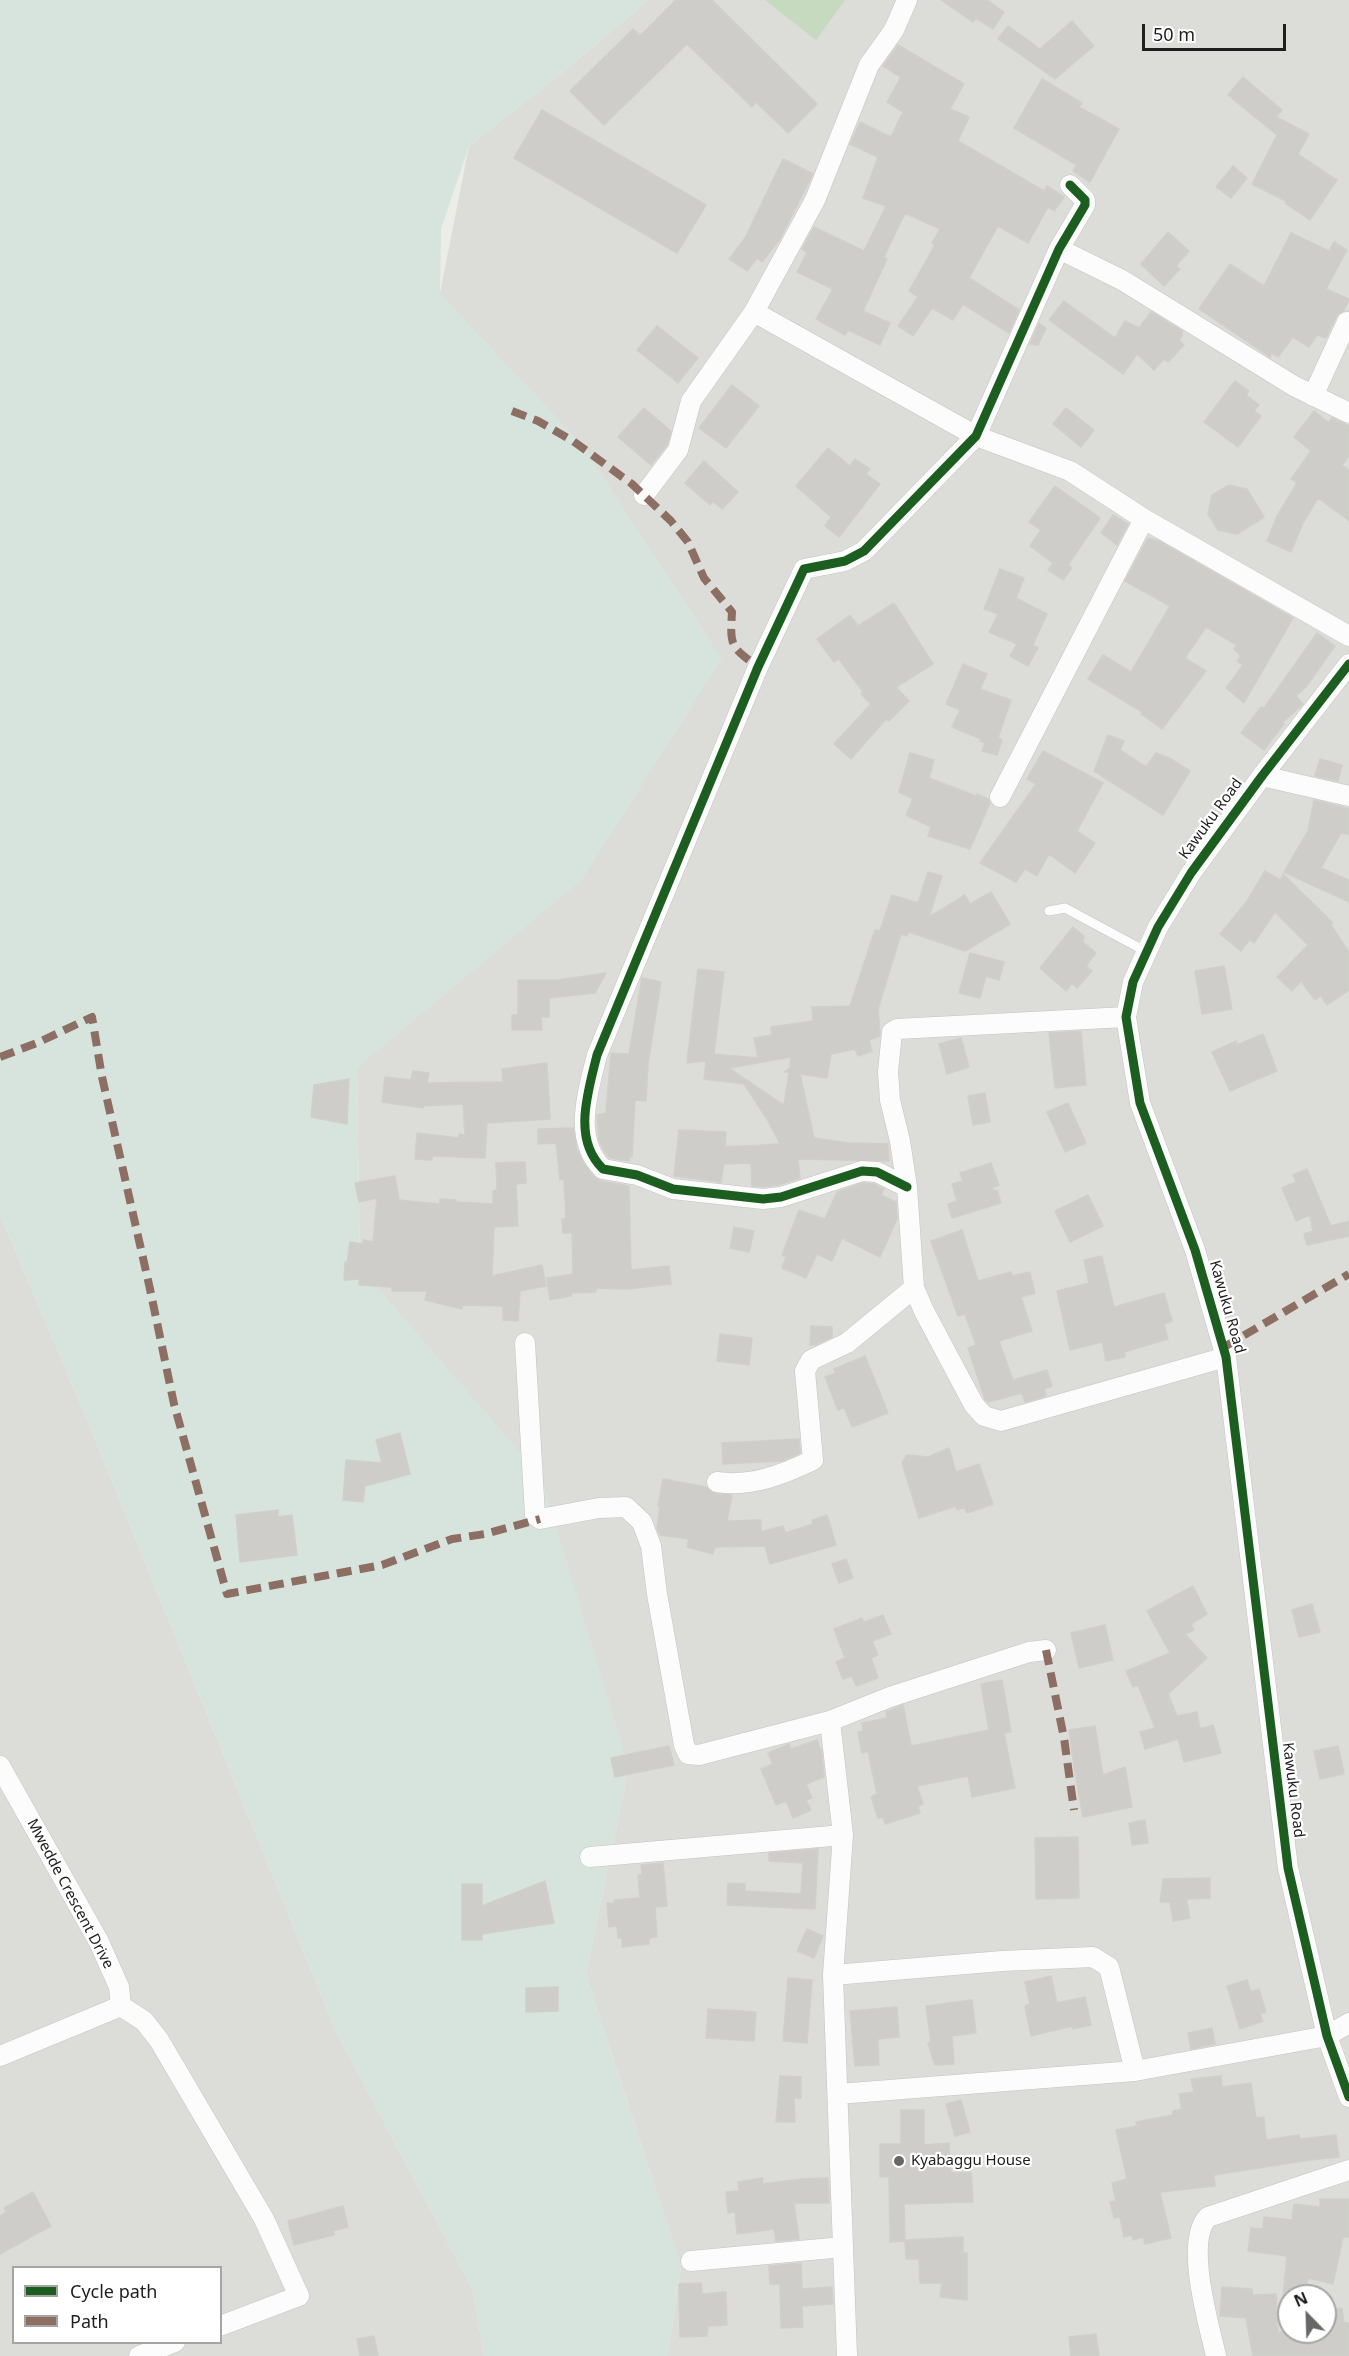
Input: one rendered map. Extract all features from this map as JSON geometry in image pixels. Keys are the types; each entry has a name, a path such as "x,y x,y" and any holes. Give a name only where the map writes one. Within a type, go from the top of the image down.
{"street":[{"path":"644,495 678,450 691,401 753,312 815,200 869,65 894,30 907,0"},
{"path":"907,1187 878,1172 862,1171 781,1197 764,1199 673,1189 637,1175 603,1169 591,1151 584,1116 597,1055 758,667 804,569 845,561 864,551 976,436 1059,249 1085,205 1085,200 1070,185"},
{"path":"1059,249 1122,280 1294,386 1349,413"},
{"path":"753,312 976,436 1070,471 1144,519 1349,636"},
{"path":"1313,396 1347,322"},
{"path":"1000,797 1144,519"},
{"name":"Kawuku Road","path":"1349,664 1262,776 1191,873 1158,927 1133,982 1126,1017 1140,1103 1195,1250 1226,1357 1288,1868 1327,2036 1349,2097"},
{"path":"1262,776 1349,796"},
{"path":"1126,1017 895,1030 892,1032 888,1072 890,1100 900,1141 907,1187 915,1288 924,1311 974,1406 990,1419 1000,1421 1226,1357"},
{"path":"717,1482 735,1485 784,1474 813,1460 805,1371 811,1360 847,1343 915,1288"},
{"path":"525,1342 535,1515 540,1519 599,1508 626,1507 642,1522 651,1546 657,1594 684,1745 688,1754 699,1755 830,1721 890,1697 967,1671 1029,1652 1046,1650"},
{"path":"830,1721 843,1835 833,1975 847,2356"},
{"name":"Mwedde Crescent Drive","path":"0,1766 99,1942 119,1987 121,2006"},
{"path":"590,1857 843,1835"},
{"path":"833,1975 1002,1961 1093,1957 1109,1967 1134,2071"},
{"path":"0,2056 121,2006 144,2021 159,2040 264,2219 299,2296 222,2325"},
{"path":"838,2094 1134,2071 1327,2036 1349,2023"},
{"path":"1216,2356 1197,2260 1203,2223 1208,2217 1349,2170"},
{"path":"691,2261 843,2247"},
{"path":"139,2356 172,2344"}],"lane":[{"path":"1049,911 1065,909 1147,952"}],"shaded area":[{"path":"0,0 648,0 567,69 469,146 441,229 440,293 583,445 722,659 582,880 357,1068 360,1267 541,1476 629,1767 586,1974 681,2266 668,2356 484,2356 473,2290 337,2034 89,1425 0,1215"},
{"path":"648,0 1349,0 1349,2356 668,2356 681,2266 586,1974 629,1767 360,1267 357,1068 440,293 469,146 567,69"},
{"path":"0,1215 89,1425 337,2034 473,2290 484,2356 0,2356"}],"green space":[{"path":"765,0 845,0 816,40"}],"building":[{"path":"676,0 712,0 817,104 788,133 756,102 752,107 687,44 604,125 570,91 633,29 640,36"},
{"path":"941,0 987,0 1004,12 993,29 976,18 973,22"},
{"path":"1072,21 1094,46 1055,79 998,39 1008,26 1040,49"},
{"path":"898,45 964,84 950,109 969,117 958,141 1044,191 1047,186 1064,197 1054,211 1048,207 1028,243 998,226 969,278 1019,310 1009,333 963,304 953,320 932,308 913,336 898,326 918,297 909,291 935,245 932,243 940,229 905,213 884,257 887,259 863,311 890,323 880,345 848,330 845,335 816,319 833,289 797,272 807,252 802,249 814,227 864,251 886,206 863,198 878,157 850,144 860,122 891,137 903,112 887,102 901,77 883,66"},
{"path":"1243,77 1282,110 1276,117 1309,134 1298,154 1337,180 1310,220 1285,203 1286,201 1252,184 1277,135 1228,95"},
{"path":"1042,79 1082,103 1079,107 1119,129 1090,182 1073,171 1077,165 1014,128"},
{"path":"542,110 706,205 677,253 514,158"},
{"path":"783,159 813,174 780,239 762,262 757,258 747,271 729,259 745,238"},
{"path":"1233,166 1247,178 1231,198 1216,187"},
{"path":"1168,232 1189,251 1176,266 1180,269 1164,286 1141,264"},
{"path":"1291,233 1329,251 1334,242 1347,250 1326,289 1349,299 1344,311 1336,317 1326,338 1317,335 1309,347 1293,337 1278,357 1272,353 1270,357 1199,309 1230,264 1264,286"},
{"path":"1064,301 1115,338 1125,321 1139,328 1151,312 1182,331 1179,340 1184,345 1168,362 1164,359 1154,370 1137,354 1123,374 1049,320"},
{"path":"1039,323 1046,328 1038,345 1030,344"},
{"path":"657,326 698,358 678,383 637,350"},
{"path":"1235,381 1249,391 1246,395 1259,405 1254,411 1261,416 1238,447 1204,422"},
{"path":"732,385 759,406 726,448 699,428"},
{"path":"644,408 671,431 667,445 651,465 618,437"},
{"path":"1066,408 1094,430 1081,447 1053,424"},
{"path":"1314,411 1329,423 1332,418 1349,426 1349,456 1342,465 1349,470 1349,521 1318,498 1303,523 1291,552 1267,541 1277,516 1297,483 1291,479 1311,451 1294,437"},
{"path":"828,448 850,466 855,459 870,469 866,474 880,484 839,537 825,526 831,517 796,486"},
{"path":"704,461 738,492 722,509 713,501 710,505 685,483"},
{"path":"1229,485 1247,489 1264,517 1237,534 1218,530 1208,514 1212,495"},
{"path":"1055,486 1100,518 1068,565 1072,568 1063,580 1048,570 1053,563 1030,546 1041,530 1029,522"},
{"path":"1113,515 1128,524 1117,545 1101,533"},
{"path":"1148,538 1159,541 1293,618 1244,703 1226,688 1243,665 1237,661 1241,656 1234,649 1237,645 1206,627 1185,658 1206,671 1162,729 1141,714 1142,712 1088,679 1103,655 1131,672 1170,606 1125,581"},
{"path":"1000,569 1024,578 1016,598 1047,614 1033,645 1038,648 1028,666 1010,656 1017,644 989,632 998,614 984,609"},
{"path":"894,603 933,664 896,687 909,701 889,721 886,719 851,759 834,744 871,704 861,694 863,692 839,659 834,662 817,639 850,615 858,626"},
{"path":"1317,633 1335,646 1306,687 1296,696 1303,704 1283,722 1284,724 1264,750 1241,733 1261,707 1264,708"},
{"path":"963,664 987,674 980,689 1011,700 998,738 1002,740 997,755 982,751 985,743 980,741 981,739 952,727 960,710 946,704"},
{"path":"1108,735 1124,741 1120,750 1146,767 1156,753 1190,771 1163,815 1094,771"},
{"path":"1043,751 1103,783 1077,831 1095,843 1075,873 1049,854 1037,876 1025,869 1016,882 980,863 1036,784 1027,779"},
{"path":"910,753 934,760 929,778 988,799 990,803 970,849 928,836 931,827 906,815 913,799 899,792"},
{"path":"1320,759 1342,765 1338,781 1315,776"},
{"path":"1314,800 1349,809 1349,835 1341,833 1321,868 1349,880 1349,902 1284,872 1308,831"},
{"path":"1265,871 1280,880 1283,874 1333,923 1331,925 1349,952 1349,990 1327,1005 1321,996 1315,1000 1301,981 1292,991 1277,977 1308,945 1275,912 1254,943 1250,939 1241,951 1220,934 1247,901"},
{"path":"928,872 942,876 929,917 965,895 970,904 991,892 1010,924 965,951 909,932 907,936 901,934 878,1009 880,1036 869,1040 872,1051 858,1056 855,1049 831,1054 827,1078 800,1074 814,1138 849,1143 888,1144 889,1161 798,1159 800,1178 763,1187 752,1186 751,1163 724,1164 721,1182 674,1176 679,1130 726,1132 725,1147 780,1144 744,1084 704,1079 706,1061 687,1063 698,969 724,972 714,1054 758,1058 754,1038 772,1035 771,1027 813,1021 812,1007 850,1006 875,930 880,931 892,895 918,903","holes":["791,1057 790,1068 784,1072 789,1072 784,1105 729,1068"]},
{"path":"1073,927 1084,936 1083,942 1096,953 1086,966 1092,971 1077,988 1072,983 1066,991 1040,968"},
{"path":"970,953 1004,962 999,980 986,976 980,998 959,993"},
{"path":"1224,966 1232,1009 1202,1014 1195,971"},
{"path":"606,973 595,993 549,998 549,1017 541,1017 542,1030 512,1030 512,1015 518,1015 518,980 558,980"},
{"path":"642,978 661,982 648,1064 646,1101 635,1100 632,1157 629,1157 629,1161 610,1158 604,1151 599,1140 597,1115 606,1113 611,1053 629,1054"},
{"path":"1081,1031 1086,1085 1055,1088 1049,1033"},
{"path":"1263,1034 1277,1071 1230,1091 1212,1052 1236,1041 1237,1045"},
{"path":"961,1038 969,1067 947,1074 939,1044"},
{"path":"547,1063 550,1119 487,1123 485,1158 432,1156 432,1160 415,1159 417,1133 459,1138 459,1134 465,1135 463,1104 424,1106 423,1108 382,1102 385,1077 411,1080 413,1071 429,1073 427,1083 503,1082 502,1069"},
{"path":"349,1079 347,1124 311,1117 314,1085"},
{"path":"985,1093 990,1122 973,1125 968,1096"},
{"path":"1068,1103 1086,1143 1065,1152 1047,1112"},
{"path":"573,1128 577,1149 584,1164 594,1176 601,1181 629,1186 631,1270 669,1266 671,1284 627,1289 596,1288 596,1292 571,1293 571,1296 550,1300 547,1278 573,1274 572,1233 563,1233 562,1219 566,1218 564,1179 560,1180 556,1143 538,1144 538,1129"},
{"path":"525,1162 526,1183 516,1184 518,1226 494,1227 492,1276 542,1265 546,1286 520,1291 518,1321 503,1320 503,1306 462,1305 462,1309 425,1300 427,1291 392,1291 392,1287 359,1285 359,1279 344,1280 345,1262 347,1263 350,1242 363,1244 363,1240 373,1242 377,1198 359,1202 355,1183 395,1176 399,1200 440,1204 440,1199 493,1204 493,1191 497,1190 496,1163"},
{"path":"991,1163 999,1185 992,1188 993,1191 997,1190 1001,1203 952,1218 948,1204 957,1201 952,1184 963,1181 960,1173"},
{"path":"1307,1169 1331,1226 1349,1221 1349,1236 1307,1245 1304,1234 1313,1231 1310,1215 1296,1221 1282,1188 1296,1182 1293,1175"},
{"path":"863,1183 874,1184 884,1189 881,1195 896,1202 897,1219 880,1257 842,1238 832,1261 817,1254 806,1278 782,1268 786,1257 782,1255 799,1210 825,1219 837,1192"},
{"path":"1088,1195 1103,1226 1070,1242 1055,1211"},
{"path":"734,1227 754,1231 749,1252 730,1248"},
{"path":"962,1230 978,1281 1011,1272 1012,1276 1030,1272 1035,1293 1021,1297 1032,1331 999,1341 1013,1380 1047,1370 1052,1386 1044,1389 1046,1396 1025,1402 1022,1393 988,1402 985,1400 968,1348 976,1345 965,1314 958,1316 931,1241"},
{"path":"1102,1256 1114,1307 1164,1293 1172,1321 1164,1324 1168,1339 1124,1352 1125,1357 1106,1361 1102,1342 1070,1350 1057,1291 1089,1283 1084,1260"},
{"path":"811,1326 832,1327 832,1337 810,1345"},
{"path":"720,1334 752,1338 749,1365 717,1361"},
{"path":"865,1356 888,1413 852,1427 844,1407 838,1410 825,1377 836,1373 834,1369"},
{"path":"400,1433 410,1474 365,1486 363,1502 343,1500 346,1460 382,1463 376,1440"},
{"path":"799,1439 800,1453 782,1461 723,1464 722,1443"},
{"path":"949,1448 956,1472 979,1464 993,1504 967,1513 964,1507 957,1510 956,1506 919,1518 902,1463 907,1455 928,1457"},
{"path":"663,1479 706,1487 716,1494 732,1495 727,1521 761,1520 761,1532 783,1526 785,1533 813,1524 812,1520 827,1515 836,1545 770,1564 765,1546 715,1547 713,1554 687,1547 689,1539 660,1535 657,1528"},
{"path":"278,1510 278,1517 292,1515 297,1555 240,1562 236,1515"},
{"path":"846,1559 853,1578 839,1583 832,1564"},
{"path":"1193,1586 1207,1614 1191,1624 1194,1630 1185,1634 1207,1658 1168,1694 1177,1716 1197,1712 1200,1729 1213,1725 1221,1753 1184,1762 1178,1739 1145,1749 1140,1732 1155,1728 1138,1685 1133,1687 1126,1671 1170,1653 1147,1611"},
{"path":"1312,1604 1320,1632 1299,1637 1292,1610"},
{"path":"883,1615 891,1634 872,1641 878,1655 871,1658 878,1678 856,1686 852,1676 843,1679 836,1662 845,1658 834,1629 862,1618 864,1622"},
{"path":"1105,1625 1113,1660 1079,1668 1071,1633"},
{"path":"1002,1680 1011,1732 1004,1733 1015,1788 972,1797 968,1776 917,1786 923,1804 918,1806 920,1813 885,1824 883,1817 878,1818 871,1797 877,1794 868,1751 862,1753 858,1732 863,1731 862,1723 887,1718 886,1712 903,1705 911,1746 989,1730 981,1684"},
{"path":"1095,1726 1103,1775 1125,1767 1132,1807 1083,1817 1069,1730"},
{"path":"817,1740 822,1753 824,1777 806,1784 812,1798 806,1800 811,1810 793,1818 786,1801 776,1805 761,1769 773,1764 768,1753 789,1744 791,1749"},
{"path":"669,1746 674,1765 615,1777 611,1758"},
{"path":"1338,1746 1344,1774 1320,1779 1314,1751"},
{"path":"1145,1820 1148,1843 1132,1845 1129,1823"},
{"path":"1078,1837 1079,1898 1036,1899 1035,1838"},
{"path":"818,1849 815,1909 727,1905 728,1883 745,1884 745,1891 801,1894 803,1863 769,1861 769,1853"},
{"path":"663,1863 667,1906 655,1907 657,1937 649,1938 649,1944 622,1947 622,1938 618,1938 617,1926 609,1927 607,1903 614,1903 614,1900 640,1898 638,1875 642,1875 641,1865"},
{"path":"1210,1878 1210,1898 1186,1899 1190,1918 1173,1921 1170,1902 1160,1902 1163,1879"},
{"path":"545,1881 554,1923 482,1934 482,1940 462,1940 462,1884 482,1884 482,1906"},
{"path":"807,1929 823,1936 814,1958 797,1951"},
{"path":"1051,1976 1057,2003 1085,1997 1091,2025 1073,2029 1072,2026 1031,2036 1025,2006 1030,2004 1025,1982"},
{"path":"788,1978 812,1980 807,2043 783,2041"},
{"path":"1247,1980 1251,1992 1259,1989 1266,2012 1260,2014 1263,2021 1240,2029 1227,1986"},
{"path":"558,1987 558,2011 526,2012 526,1988"},
{"path":"972,2000 976,2033 952,2036 954,2064 935,2065 928,2043 931,2042 926,2006"},
{"path":"897,2007 899,2037 878,2039 879,2065 855,2066 850,2011"},
{"path":"708,2009 756,2012 754,2041 706,2038"},
{"path":"1212,2028 1215,2044 1191,2049 1188,2033"},
{"path":"780,2076 801,2077 801,2098 794,2098 795,2122 776,2122"},
{"path":"1221,2076 1222,2087 1251,2083 1256,2118 1264,2117 1266,2140 1299,2135 1300,2139 1336,2135 1339,2157 1214,2175 1215,2186 1160,2192 1171,2238 1145,2244 1143,2237 1133,2240 1132,2235 1124,2237 1120,2217 1114,2218 1110,2202 1116,2201 1112,2183 1127,2179 1116,2130 1137,2126 1136,2122 1173,2115 1173,2111 1182,2109 1179,2094 1194,2092 1191,2079"},
{"path":"961,2100 970,2132 955,2136 946,2104"},
{"path":"901,2110 924,2110 924,2145 949,2143 951,2173 971,2172 973,2202 904,2204 905,2241 890,2242 889,2177 880,2177 880,2144 901,2144"},
{"path":"763,2178 762,2184 828,2178 829,2203 794,2203 799,2239 776,2241 774,2229 737,2234 735,2212 728,2213 726,2192 739,2191 738,2182"},
{"path":"33,2192 51,2226 0,2254 0,2216 6,2212 4,2208"},
{"path":"1320,2199 1349,2199 1349,2237 1343,2237 1333,2284 1308,2278 1307,2284 1284,2284 1287,2256 1248,2251 1251,2228 1263,2229 1264,2217 1292,2220 1294,2204 1320,2207"},
{"path":"343,2206 348,2227 333,2231 334,2235 294,2245 288,2221"},
{"path":"963,2237 963,2253 967,2253 967,2300 940,2297 942,2283 920,2283 919,2259 906,2259 905,2240"},
{"path":"801,2263 802,2289 832,2287 833,2304 802,2306 803,2327 781,2328 780,2284 770,2284 769,2266"},
{"path":"701,2283 702,2294 726,2292 727,2325 708,2326 707,2336 680,2337 679,2284"},
{"path":"1222,2287 1252,2289 1252,2295 1276,2294 1277,2344 1337,2344 1337,2309 1342,2308 1344,2323 1349,2323 1349,2356 1253,2356 1246,2318 1220,2316"},
{"path":"1096,2334 1099,2356 1071,2356 1069,2337"},
{"path":"374,2336 378,2356 360,2356 357,2339"}],"marked path":[{"path":"512,411 538,421 573,441 632,484 671,521 688,542 704,578 732,612 731,632 734,644 758,667"},
{"path":"0,1057 37,1043 92,1017 102,1077 174,1404 227,1594 382,1565 452,1539 485,1534 540,1519"},
{"path":"1224,1347 1349,1274"},
{"path":"1046,1650 1064,1738 1074,1810"}],"cycle path":[{"path":"907,1187 877,1172 862,1171 781,1197 763,1199 673,1189 637,1175 603,1169 593,1157 588,1144 585,1130 587,1099 597,1055 758,667 804,569 845,561 864,551 976,436 1059,249 1085,205 1085,200 1070,185"},
{"path":"1349,664 1262,776 1191,873 1158,927 1133,982 1126,1017 1140,1103 1195,1250 1226,1357 1288,1868 1327,2036 1349,2097"}],"place":[{"name":"Kyabaggu House","path":"899,2161"}]}
